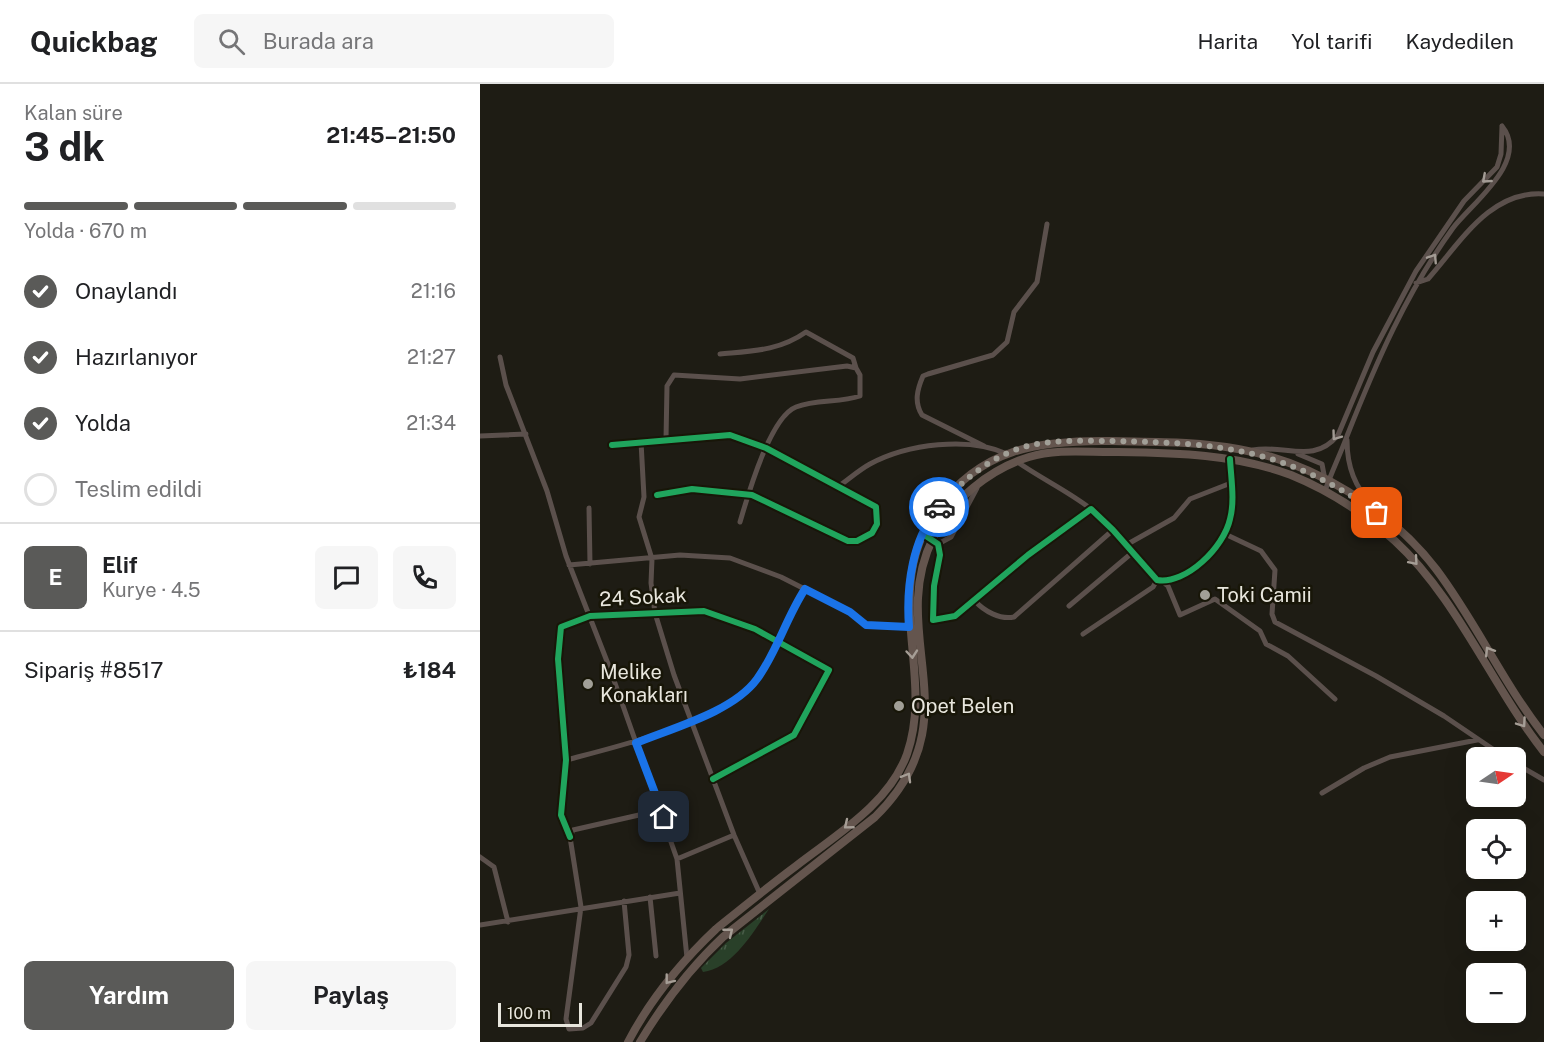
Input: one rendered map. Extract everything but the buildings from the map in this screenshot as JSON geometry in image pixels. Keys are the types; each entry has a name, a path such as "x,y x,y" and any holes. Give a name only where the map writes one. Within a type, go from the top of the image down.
{"highway":[{"path":"628,1042 647,1010 687,958 716,929 867,809 895,776 906,755 913,729 915,706 909,627 910,582 915,557 923,534 936,512 954,490 971,475 1007,453 1031,445 1085,441 1197,444 1248,451 1297,466 1327,480 1377,513 1418,548 1436,569 1544,735"},
{"path":"640,1042 656,1016 700,958 772,897 874,817 891,801 904,782 916,759 924,730 926,706 918,607 923,568 945,518 979,482 1016,461 1034,455 1085,452 1197,454 1230,459 1293,476 1324,491 1393,539 1427,575 1522,725 1544,752"}],"street":[{"path":"1248,451 1267,448 1297,453 1319,451 1338,435 1365,369 1408,284 1456,210 1494,172 1501,154 1502,126 1509,142 1504,169 1466,211 1417,283 1382,350 1324,491"},
{"path":"1408,284 1428,279 1488,210 1509,198 1544,194"},
{"path":"1007,453 984,446 922,415 917,406 920,383 923,376 993,355 1002,350 1007,342 1014,312 1037,282 1047,224"},
{"path":"720,354 766,350 789,343 806,332 853,358 860,375 860,396 799,406 782,416 766,448 740,522"},
{"path":"500,357 506,385 555,517 569,566 590,616 677,860 687,958"},
{"path":"666,438 667,386 675,375 740,379 847,366 856,368"},
{"path":"480,436 526,434"},
{"path":"612,445 666,438 730,435 766,448 876,507 877,524 866,538 848,541 748,495 692,489 657,495"},
{"path":"1347,435 1351,471 1359,489 1376,507 1377,513"},
{"path":"641,442 644,497 639,517 652,558 651,584 655,613 674,675 734,835 760,894"},
{"path":"839,486 871,464 899,454 941,445 984,446"},
{"path":"1297,453 1302,458 1322,464 1327,480"},
{"path":"1159,580 1174,580 1189,574 1225,534 1231,516 1230,459"},
{"path":"1016,461 1091,509 1159,580 1168,586 1180,615 1215,599 1260,631 1266,644 1288,656 1335,699"},
{"path":"935,541 951,537 979,482"},
{"path":"1126,545 1174,518 1190,500 1231,483"},
{"path":"589,508 590,564"},
{"path":"923,534 935,541 940,555 934,585 933,620 955,616 1028,555 1091,509"},
{"path":"975,601 987,611 1008,618 1014,617 1113,530"},
{"path":"1225,534 1261,551 1275,570 1272,614 1275,622 1376,676 1444,716 1488,747"},
{"path":"1069,606 1133,552"},
{"path":"569,566 691,555 729,558 771,573 805,589 850,612 866,625 909,627"},
{"path":"1083,634 1154,587 1159,580"},
{"path":"624,901 629,955 626,967 591,1023 574,1030 569,1029 567,1019 581,907 570,837 561,815 566,760 636,743 692,721 734,701 746,692 770,658 777,640 805,589"},
{"name":"24 Sokak","path":"566,760 558,659 561,627 590,616 704,611 777,640 828,670 794,735 713,779"},
{"path":"1322,793 1364,768 1390,757 1477,740"},
{"path":"1526,769 1544,780"},
{"path":"570,837 573,830 661,810"},
{"path":"677,860 734,835"},
{"path":"480,857 494,867 508,922"},
{"path":"480,925 508,922 581,907 680,893"},
{"path":"650,897 656,956"}],"green space":[{"path":"769,909 733,956 724,964 703,972 701,968 726,943"}],"cycle path":[{"path":"612,445 730,435 766,448 876,507 877,524 872,533 857,541 848,541 752,495 692,489 657,495"},
{"path":"923,534 938,544 940,555 934,586 933,620 955,616 1028,555 1091,509 1113,530 1157,580 1168,580 1180,577 1202,562 1212,552 1226,530 1232,505 1230,459"},
{"path":"570,837 561,815 566,760 558,659 561,627 590,616 704,611 755,629 829,670 794,735 713,779"}],"way so far":[{"path":"939,507 971,475 1012,451 1031,445 1058,441 1085,441 1197,444 1264,455 1319,476 1377,513"}],"place":[{"name":"Toki Camii","path":"1205,595"},
{"name":"Melike Konakları","path":"588,684"},
{"name":"Opet Belen","path":"899,706"}],"route":[{"path":"664,817 636,743 692,721 734,701 746,692 770,658 792,608 805,589 850,612 866,625 909,627 910,582 915,557 923,534 939,507"}]}
